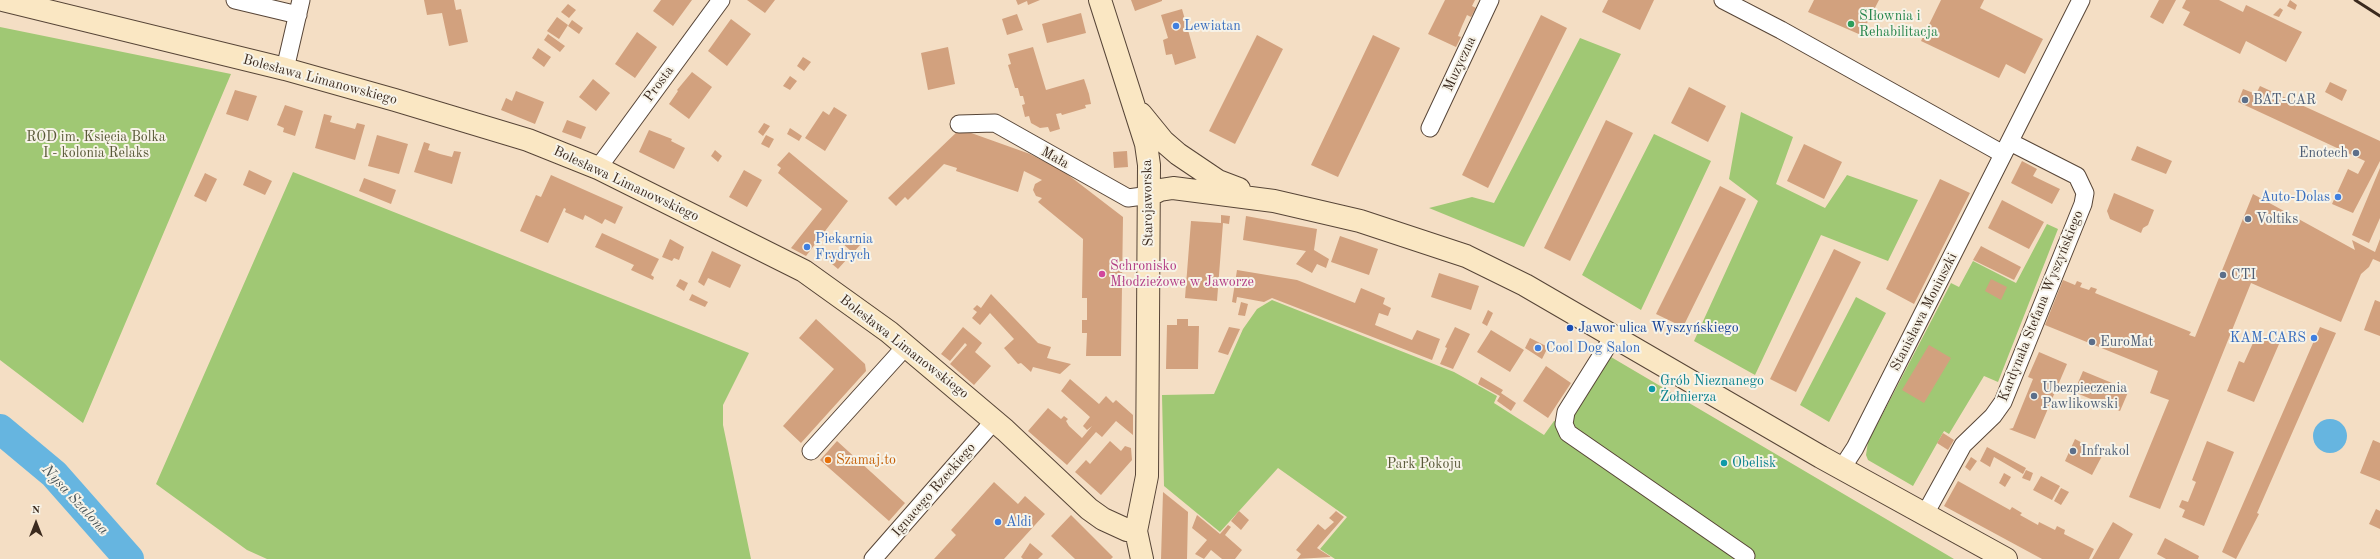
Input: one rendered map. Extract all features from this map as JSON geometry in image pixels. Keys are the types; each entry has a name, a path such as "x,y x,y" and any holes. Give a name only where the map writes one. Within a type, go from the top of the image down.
{"main road":[{"name":"Bolesława Limanowskiego","path":"3,0 285,69 479,124 528,140 598,168 804,271 868,316 906,346 994,421 1089,509 1104,519 1127,530 1136,532"},
{"name":"Starojaworska","path":"1100,0 1133,101 1146,144 1150,165 1147,476 1136,532"},
{"path":"1133,101 1163,141 1195,167 1218,181 1274,201"},
{"path":"1150,195 1160,190 1173,188 1274,201 1360,221 1466,256 1525,285 1842,468 2006,559"},
{"path":"1136,532 1142,559"}],"street":[{"path":"235,0 300,8 285,69"},
{"name":"Prosta","path":"598,168 721,0"},
{"name":"Muzyczna","path":"1430,128 1490,0"},
{"path":"1723,0 2006,148"},
{"name":"Stanisława Moniuszki","path":"1842,468 1855,448 2081,0"},
{"name":"Mała","path":"959,124 994,123 1128,198 1150,195"},
{"name":"Kardynała Stefana Wyszyńskiego","path":"1925,514 1963,445 1993,416 2003,402 2083,204 2085,193 2077,176 2006,148"},
{"path":"1613,337 1566,412 1564,424 1568,433 1746,556"},
{"path":"811,451 906,346"},
{"name":"Ignacego Rzeckiego","path":"873,559 994,421"}],"green space":[{"name":"ROD im. Księcia Bolka I - kolonia Relaks","path":"0,27 231,74 83,423 0,360"},
{"path":"1580,38 1621,54 1524,247 1429,208 1472,197 1494,203"},
{"path":"1741,112 1793,137 1776,184 1825,208 1847,175 1918,200 1888,261 1821,235 1755,375 1694,341 1758,201 1729,179"},
{"path":"1654,134 1711,161 1641,310 1582,275"},
{"path":"293,172 749,353 723,405 723,425 751,559 267,559 247,550 156,484"},
{"path":"2047,224 2058,229 1998,382 1984,376 1949,434 1944,431 1913,486 1868,460 1866,455 1868,442 1951,283 1959,287 1973,261 2016,283"},
{"path":"1856,297 1886,313 1829,422 1800,405"},
{"name":"Park Pokoju","path":"1272,300 1454,372 1497,396 1494,403 1544,435 1554,421 1573,415 1611,357 1954,559 1335,559 1320,549 1347,517 1278,468 1220,532 1164,486 1162,395 1214,394 1243,329 1257,309"}],"water":[{"path":"2327,419 2333,419 2342,424 2346,430 2346,442 2342,448 2333,453 2327,453 2318,448 2313,439 2313,433 2318,424"}],"building":[{"path":"424,0 454,0 456,10 461,9 468,42 449,46 442,13 427,15"},
{"path":"661,0 692,0 673,26 653,11"},
{"path":"747,0 775,0 765,13"},
{"path":"1016,0 1040,0 1028,5 1027,1 1018,5"},
{"path":"1131,0 1162,0 1162,1 1135,11"},
{"path":"1445,0 1475,0 1472,6 1476,8 1471,17 1467,15 1458,36 1461,37 1456,47 1428,34"},
{"path":"1608,0 1654,0 1640,30 1602,12"},
{"name":"SIłownia i Rehabilitacja","path":"1814,0 1879,0 1861,35 1808,12"},
{"path":"1941,0 1984,0 1980,8 2043,39 2025,74 2006,64 1999,78 1921,41"},
{"path":"2159,0 2176,0 2163,24 2150,17"},
{"path":"2186,0 2219,0 2243,12 2246,5 2302,32 2286,62 2246,41 2240,54 2183,25 2190,12 2182,8"},
{"path":"2290,0 2297,5 2295,10 2287,6"},
{"path":"568,4 576,10 569,18 561,12"},
{"path":"2280,8 2283,10 2279,17 2273,15"},
{"name":"Lewiatan","path":"1182,9 1196,58 1175,65 1172,54 1166,55 1163,40 1168,38 1161,15"},
{"path":"1081,13 1086,33 1047,43 1042,24"},
{"path":"1017,14 1023,30 1007,35 1002,19"},
{"path":"1541,15 1567,28 1488,188 1462,175"},
{"path":"557,17 568,25 559,39 547,31"},
{"path":"731,19 751,34 727,66 708,51"},
{"path":"572,20 583,28 579,34 568,26"},
{"path":"637,32 657,47 635,78 615,64"},
{"path":"548,34 565,46 560,52 544,40"},
{"path":"1257,35 1283,49 1235,144 1209,131"},
{"path":"1373,35 1400,48 1338,177 1311,165"},
{"path":"948,47 955,84 928,90 921,53"},
{"path":"1033,47 1046,90 1084,79 1091,104 1085,105 1086,108 1062,115 1061,113 1056,114 1060,129 1050,132 1048,127 1040,128 1031,123 1029,116 1025,117 1022,105 1025,104 1023,96 1020,96 1018,88 1015,88 1008,65 1011,64 1008,54"},
{"path":"538,48 551,57 544,67 532,58"},
{"path":"803,57 811,62 804,71 797,66"},
{"path":"692,72 712,87 689,119 669,104 678,91 677,90"},
{"path":"790,76 797,81 790,90 783,86"},
{"path":"593,79 610,93 596,111 579,97"},
{"path":"2330,82 2347,90 2342,101 2325,92"},
{"path":"2260,86 2380,141 2380,161 2353,213 2332,204 2348,169 2358,174 2365,161 2238,102 2243,89 2256,94"},
{"path":"1689,87 1726,106 1708,142 1671,123"},
{"path":"235,90 257,96 248,121 226,114"},
{"path":"516,91 544,102 535,124 501,110 506,98 512,101"},
{"path":"285,105 303,111 295,136 283,132 284,128 277,125"},
{"path":"834,107 847,115 825,151 805,138 823,111 829,115"},
{"path":"324,114 332,116 330,122 355,129 357,123 365,125 355,160 315,148"},
{"path":"567,120 586,127 581,139 562,132"},
{"path":"1606,120 1633,133 1570,261 1544,248"},
{"path":"764,123 770,126 763,136 758,132"},
{"path":"790,128 802,136 799,141 787,134"},
{"path":"960,129 1030,154 1063,171 1123,217 1121,356 1086,356 1087,333 1082,333 1082,320 1087,320 1087,298 1082,298 1083,239 1038,202 1042,198 1036,196 1033,190 1035,184 1042,180 1024,171 1018,192 956,171 957,168 944,164 908,200 905,197 896,206 888,198"},
{"path":"649,130 672,139 671,141 685,148 674,169 639,152"},
{"path":"377,135 408,144 399,174 368,166"},
{"path":"766,135 774,139 769,148 761,144"},
{"path":"424,142 430,144 428,150 440,154 452,157 454,151 461,152 452,184 414,172"},
{"path":"1804,144 1842,162 1824,199 1787,181"},
{"path":"2137,146 2172,161 2166,174 2131,160"},
{"path":"715,150 722,156 718,162 711,156"},
{"path":"1127,151 1128,167 1114,168 1113,152"},
{"path":"789,152 848,201 806,256 791,248 822,209 778,173 781,168 777,165"},
{"path":"2022,161 2037,169 2033,176 2060,189 2052,204 2011,183"},
{"path":"2380,168 2380,218 2369,243 2352,235"},
{"path":"249,170 272,181 265,195 243,185"},
{"path":"744,170 762,180 747,207 729,197"},
{"path":"205,173 217,179 206,202 194,196"},
{"path":"551,175 623,207 615,224 605,219 602,224 585,215 583,220 565,212 566,209 564,208 548,243 520,231 536,195 541,197"},
{"path":"364,178 396,190 391,204 359,191"},
{"path":"1940,179 1970,193 1914,304 1886,289"},
{"path":"1720,186 1746,199 1683,327 1656,314"},
{"path":"2114,193 2154,210 2148,225 2143,228 2141,233 2110,219 2107,211"},
{"path":"2253,194 2355,250 2352,240 2375,252 2380,239 2380,262 2373,259 2369,267 2361,274 2341,322 2251,283 2160,509 2129,497 2169,400 2150,393 2158,371 2045,325 2063,280 2075,285 2077,281 2082,283 2080,287 2089,290 2091,287 2097,289 2095,293 2191,332 2189,335 2195,337"},
{"path":"2002,200 2044,222 2029,249 1988,228"},
{"path":"1221,215 1230,216 1229,224 1223,223 1217,301 1185,298 1191,221 1221,223"},
{"path":"1246,216 1317,229 1314,250 1329,259 1326,268 1317,264 1312,273 1296,264 1306,251 1243,240"},
{"path":"602,233 659,259 651,275 654,277 653,280 631,270 634,265 595,247"},
{"path":"850,234 861,244 853,253 841,242"},
{"path":"1340,236 1378,249 1369,275 1331,262"},
{"path":"670,239 684,247 679,260 674,258 672,261 662,257"},
{"path":"1981,246 2021,267 2014,280 1973,260"},
{"path":"1834,249 1861,262 1796,392 1770,379"},
{"path":"835,250 847,259 838,269 826,259"},
{"path":"712,251 741,265 730,288 708,278 704,286 698,282"},
{"path":"1237,270 1297,280 1355,303 1361,288 1385,298 1383,304 1391,308 1388,316 1379,313 1375,325 1412,340 1417,330 1440,339 1432,360 1272,298 1264,302 1237,297 1236,303 1232,302"},
{"path":"1439,273 1479,286 1471,310 1431,297"},
{"path":"680,279 688,283 684,291 676,286"},
{"path":"1991,279 2007,287 2001,300 1985,291"},
{"path":"692,294 708,302 705,307 689,300"},
{"path":"991,294 1038,343 1051,347 1047,358 1071,364 1060,374 1033,367 1031,372 1021,363 1018,364 1004,348 1014,339 990,313 980,325 972,318 977,312 973,309 977,305 981,308"},
{"path":"2375,300 2380,302 2380,336 2364,330"},
{"path":"1241,302 1248,304 1245,316 1238,315"},
{"path":"1488,310 1493,313 1487,326 1482,323"},
{"path":"816,319 865,364 866,371 801,443 783,426 834,369 799,338"},
{"path":"1177,319 1188,319 1188,326 1199,326 1198,369 1166,369 1167,325 1177,325"},
{"path":"963,327 982,343 975,352 991,366 974,385 950,364 967,345 965,343 950,361 941,354"},
{"path":"1229,327 1240,329 1228,355 1218,352"},
{"path":"1455,327 1470,334 1453,369 1440,364 1447,348 1445,347"},
{"path":"2320,327 2336,333 2257,513 2259,514 2236,559 2222,552"},
{"path":"1491,330 1524,350 1510,372 1477,352"},
{"path":"2257,334 2279,344 2254,402 2227,391 2239,361 2244,363"},
{"path":"1530,338 1548,347 1542,359 1525,348"},
{"path":"1929,345 1951,358 1924,403 1902,390"},
{"path":"2039,352 2067,364 2035,439 2009,429 2013,428 2033,379 2028,377"},
{"path":"1546,366 1571,383 1548,418 1523,401"},
{"path":"2083,371 2129,390 2120,411 2074,392"},
{"path":"1481,377 1503,390 1501,393 1516,403 1511,411 1497,401 1500,396 1478,384"},
{"path":"1070,379 1099,404 1106,396 1113,403 1116,400 1133,415 1133,435 1116,421 1102,437 1096,432 1067,465 1028,431 1048,408 1061,419 1064,416 1068,419 1066,421 1069,426 1082,438 1092,426 1087,430 1083,426 1090,417 1061,391"},
{"path":"1943,433 1954,440 1948,450 1937,443"},
{"path":"2075,439 2103,454 2092,475 2065,461"},
{"path":"2373,440 2380,443 2380,481 2360,473"},
{"path":"837,441 905,503 889,521 820,460"},
{"path":"1110,441 1121,451 1125,446 1131,448 1132,460 1101,495 1075,472 1086,460 1090,464"},
{"path":"2207,441 2234,452 2204,526 2182,517 2185,510 2179,507 2182,500 2188,502 2196,482 2192,480"},
{"path":"1987,447 2026,468 2023,474 1994,457 1990,467 1980,461"},
{"path":"1971,457 1977,461 1970,471 1965,467"},
{"path":"2026,470 2033,473 2030,481 2022,478"},
{"path":"2004,473 2011,477 2005,487 1999,483"},
{"path":"2041,476 2060,486 2052,500 2033,490"},
{"path":"1958,481 2010,510 2012,507 2022,513 2020,515 2038,525 2039,522 2055,530 2057,526 2065,530 2064,534 2094,549 2089,559 2042,559 1944,506"},
{"name":"Aldi","path":"994,482 1018,504 1025,496 1045,514 1004,559 934,559 956,535 951,530"},
{"path":"2061,488 2069,492 2061,505 2054,501"},
{"path":"1163,492 1188,512 1187,559 1161,559"},
{"path":"2376,509 2380,511 2380,529 2369,524"},
{"path":"1239,511 1249,520 1241,530 1231,521"},
{"path":"1336,511 1344,517 1317,548 1331,557 1297,559 1301,554 1296,550 1318,524 1325,530 1334,522 1329,518"},
{"path":"1071,515 1113,557 1111,559 1075,559 1051,536"},
{"path":"1197,515 1220,534 1228,525 1231,527 1225,535 1242,550 1235,559 1222,559 1211,550 1204,559 1195,554 1207,540 1192,528"},
{"path":"2113,522 2133,534 2119,559 2092,559"},
{"path":"2165,538 2199,556 2198,559 2166,559 2157,554"},
{"path":"1030,543 1043,554 1038,559 1023,559 1021,557"}],"waterway":[{"name":"Nysa Szalona","path":"0,429 54,474 129,559"}],"railway":[{"path":"2355,0 2380,16"}],"place":[{"name":"SIłownia i Rehabilitacja","path":"1851,24"},
{"name":"Lewiatan","path":"1176,26"},
{"name":"BAT-CAR","path":"2245,100"},
{"name":"Enotech","path":"2356,153"},
{"name":"Auto-Dolas","path":"2338,197"},
{"name":"Voltiks","path":"2248,219"},
{"name":"Piekarnia Frydrych","path":"807,247"},
{"name":"Schronisko Młodzieżowe w Jaworze","path":"1102,274"},
{"name":"CTI","path":"2223,275"},
{"name":"Jawor ulica Wyszyńskiego","path":"1570,328"},
{"name":"KAM-CARS","path":"2314,338"},
{"name":"EuroMat","path":"2092,342"},
{"name":"Cool Dog Salon","path":"1538,348"},
{"name":"Grób Nieznanego Żołnierza","path":"1652,389"},
{"name":"Ubezpieczenia Pawlikowski","path":"2034,396"},
{"name":"Infrakol","path":"2073,451"},
{"name":"Szamaj.to","path":"828,460"},
{"name":"Obelisk","path":"1724,463"},
{"name":"Aldi","path":"998,522"}]}
